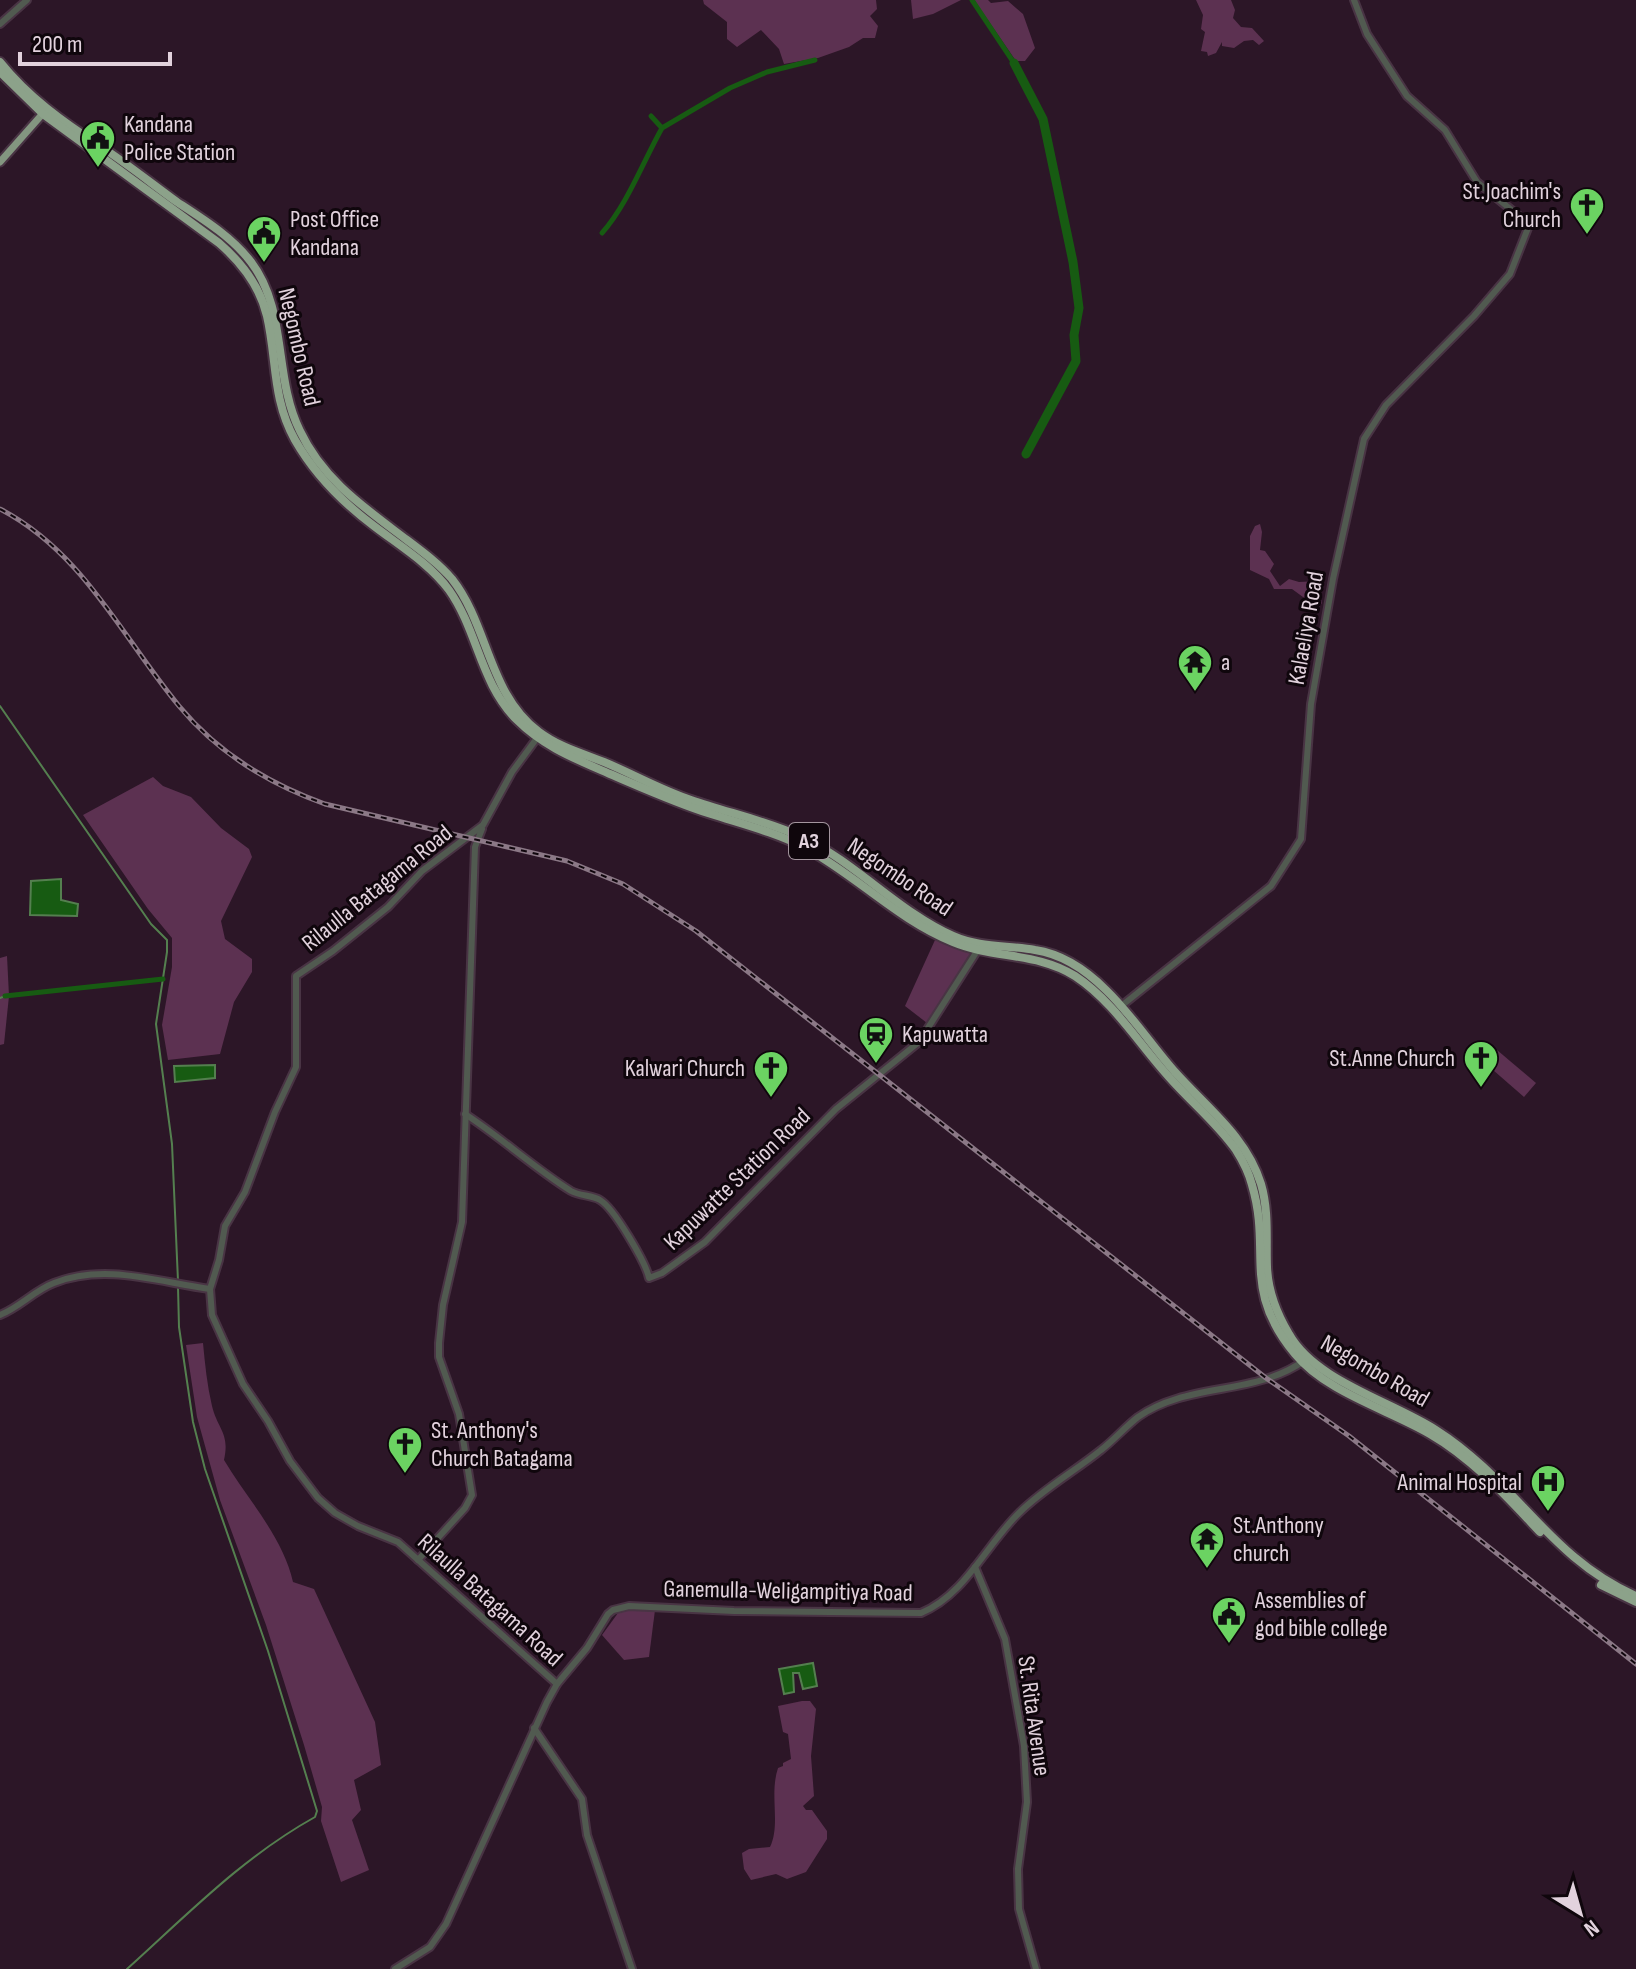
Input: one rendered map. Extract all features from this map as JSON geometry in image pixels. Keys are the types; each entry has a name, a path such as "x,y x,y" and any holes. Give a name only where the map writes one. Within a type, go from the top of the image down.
{"highway":[{"name":"Negombo Road","path":"0,62 45,111"},
{"name":"Negombo Road","path":"0,72 45,111 205,231 237,259 255,284 293,415 315,457 351,497 433,560 454,581 477,623 496,678 531,726 565,748 669,791 803,838 951,935 979,947"},
{"name":"Negombo Road","path":"276,358 277,392 288,427 311,465 344,502 422,563 447,588 469,626 493,690 513,716 537,738 559,752 656,795 794,842 949,941 1025,956 1059,967 1079,978 1118,1009 1172,1080 1227,1138 1241,1159 1255,1193 1263,1297 1278,1332 1329,1382 1454,1450 1494,1484 1573,1566 1601,1585 1636,1602"},
{"name":"Negombo Road","path":"1307,1362 1418,1419 1456,1443 1500,1480 1577,1562 1604,1581 1636,1596"}],"main road":[{"path":"0,162 45,111"}],"street":[{"path":"0,24 27,0"},
{"name":"Kalaeliya Road","path":"1118,1009 1271,886 1301,839 1311,704 1333,579 1364,439 1386,405 1474,316 1510,274 1528,228 1519,216 1477,182 1445,130 1407,96 1367,34 1354,0"},
{"name":"Rilaulla Batagama Road","path":"537,738 512,772 483,825 422,871 388,907 296,976 296,1067 275,1112 245,1192 225,1226 210,1289 212,1315 237,1373 290,1461 318,1498 335,1513 358,1526 398,1542 557,1684"},
{"path":"418,1560 465,1508 472,1495 459,1414 439,1357 443,1305 462,1222 475,847 483,825"},
{"name":"Kapuwatte Station Road","path":"465,1114 548,1177 576,1194 600,1200 647,1265 649,1278 662,1273 705,1242 836,1109 919,1042 979,947"},
{"path":"0,1315 52,1283 82,1275 104,1273 210,1289"},
{"name":"Ganemulla-Weligampitiya Road","path":"395,1969 430,1947 446,1924 534,1728 557,1684 587,1648 608,1614 620,1608 645,1606 734,1611 921,1613 942,1600 975,1567 1021,1511 1146,1412 1170,1401 1266,1378 1307,1362"},
{"name":"St. Rita Avenue","path":"975,1567 1005,1639 1024,1746 1027,1802 1018,1869 1019,1909 1036,1969"},
{"path":"534,1728 582,1799 587,1835 632,1969"}],"shaded area":[{"path":"703,0 876,0 877,9 870,16 878,26 875,38 863,38 849,47 818,58 784,64 779,49 761,30 737,47 727,39 727,22"},
{"path":"911,0 961,0 933,14 913,19"},
{"path":"974,0 988,0 991,3 1008,1 1023,14 1035,48 1025,61 1016,61"},
{"path":"1196,0 1231,0 1235,10 1233,18 1241,27 1252,28 1264,41 1259,45 1253,40 1244,41 1234,48 1222,46 1222,42 1216,53 1208,56 1207,52 1201,51 1205,32 1201,29 1203,15"},
{"path":"1260,524 1260,550 1265,551 1274,564 1270,571 1280,586 1289,579 1318,581 1324,587 1320,596 1322,603 1318,608 1292,589 1274,589 1269,579 1250,570 1250,536 1255,526"},
{"path":"153,777 163,786 191,797 221,828 249,849 252,857 221,921 225,939 252,959 252,972 234,1002 220,1054 168,1060 162,1025 172,967 172,938 148,909 83,815"},
{"path":"61,879 61,900 78,904 77,916 30,915 31,881"},
{"path":"935,940 972,951 927,1023 905,1006"},
{"path":"7,956 9,996 4,1044 0,1045 0,958"},
{"path":"1497,1050 1536,1083 1524,1097 1485,1063"},
{"path":"215,1065 215,1078 175,1082 174,1066"},
{"path":"203,1343 212,1406 226,1444 224,1460 273,1534 293,1582 314,1589 375,1722 381,1765 354,1780 361,1810 352,1820 369,1870 341,1882 321,1821 322,1807 304,1745 266,1625 220,1500 197,1417 186,1345"},
{"path":"633,1609 655,1610 649,1657 624,1660 602,1635 618,1613"},
{"path":"813,1663 817,1686 803,1689 799,1673 793,1673 794,1692 784,1694 779,1669"},
{"path":"810,1701 816,1709 811,1756 814,1796 803,1806 806,1810 812,1810 827,1831 827,1839 806,1872 787,1879 776,1874 751,1880 744,1869 742,1853 749,1849 770,1847 775,1829 774,1788 778,1768 791,1759 788,1734 783,1732 778,1706"}],"waterway":[{"path":"972,0 1014,63"},
{"path":"662,128 730,88 767,72 815,60"},
{"path":"1014,63 1043,119 1073,262 1079,308 1074,335 1076,361 1026,454"},
{"path":"602,233 627,196 662,128 651,116"},
{"path":"0,706 151,924 167,940 156,1024 172,1144 178,1281"},
{"path":"5,996 163,979"},
{"path":"0,998 5,996"},
{"path":"127,1969 240,1868 315,1817 317,1811 268,1651 205,1469 193,1422 179,1327 178,1287"}],"railway":[{"path":"0,509 55,548 99,598 179,706 210,738 246,765 284,787 325,804 567,861 623,884 696,931 1266,1378 1349,1436 1636,1664"}],"place":[{"name":"Kandana Police Station","path":"98,169"},
{"name":"St.Joachim's Church","path":"1587,236"},
{"name":"Post Office Kandana","path":"264,264"},
{"name":"a","path":"1195,693"},
{"name":"Kapuwatta","path":"876,1065"},
{"name":"St.Anne Church","path":"1481,1089"},
{"name":"Kalwari Church","path":"771,1099"},
{"name":"St. Anthony's Church Batagama","path":"405,1475"},
{"name":"Animal Hospital","path":"1548,1513"},
{"name":"St.Anthony church","path":"1207,1570"},
{"name":"Assemblies of god bible college","path":"1229,1645"}]}
